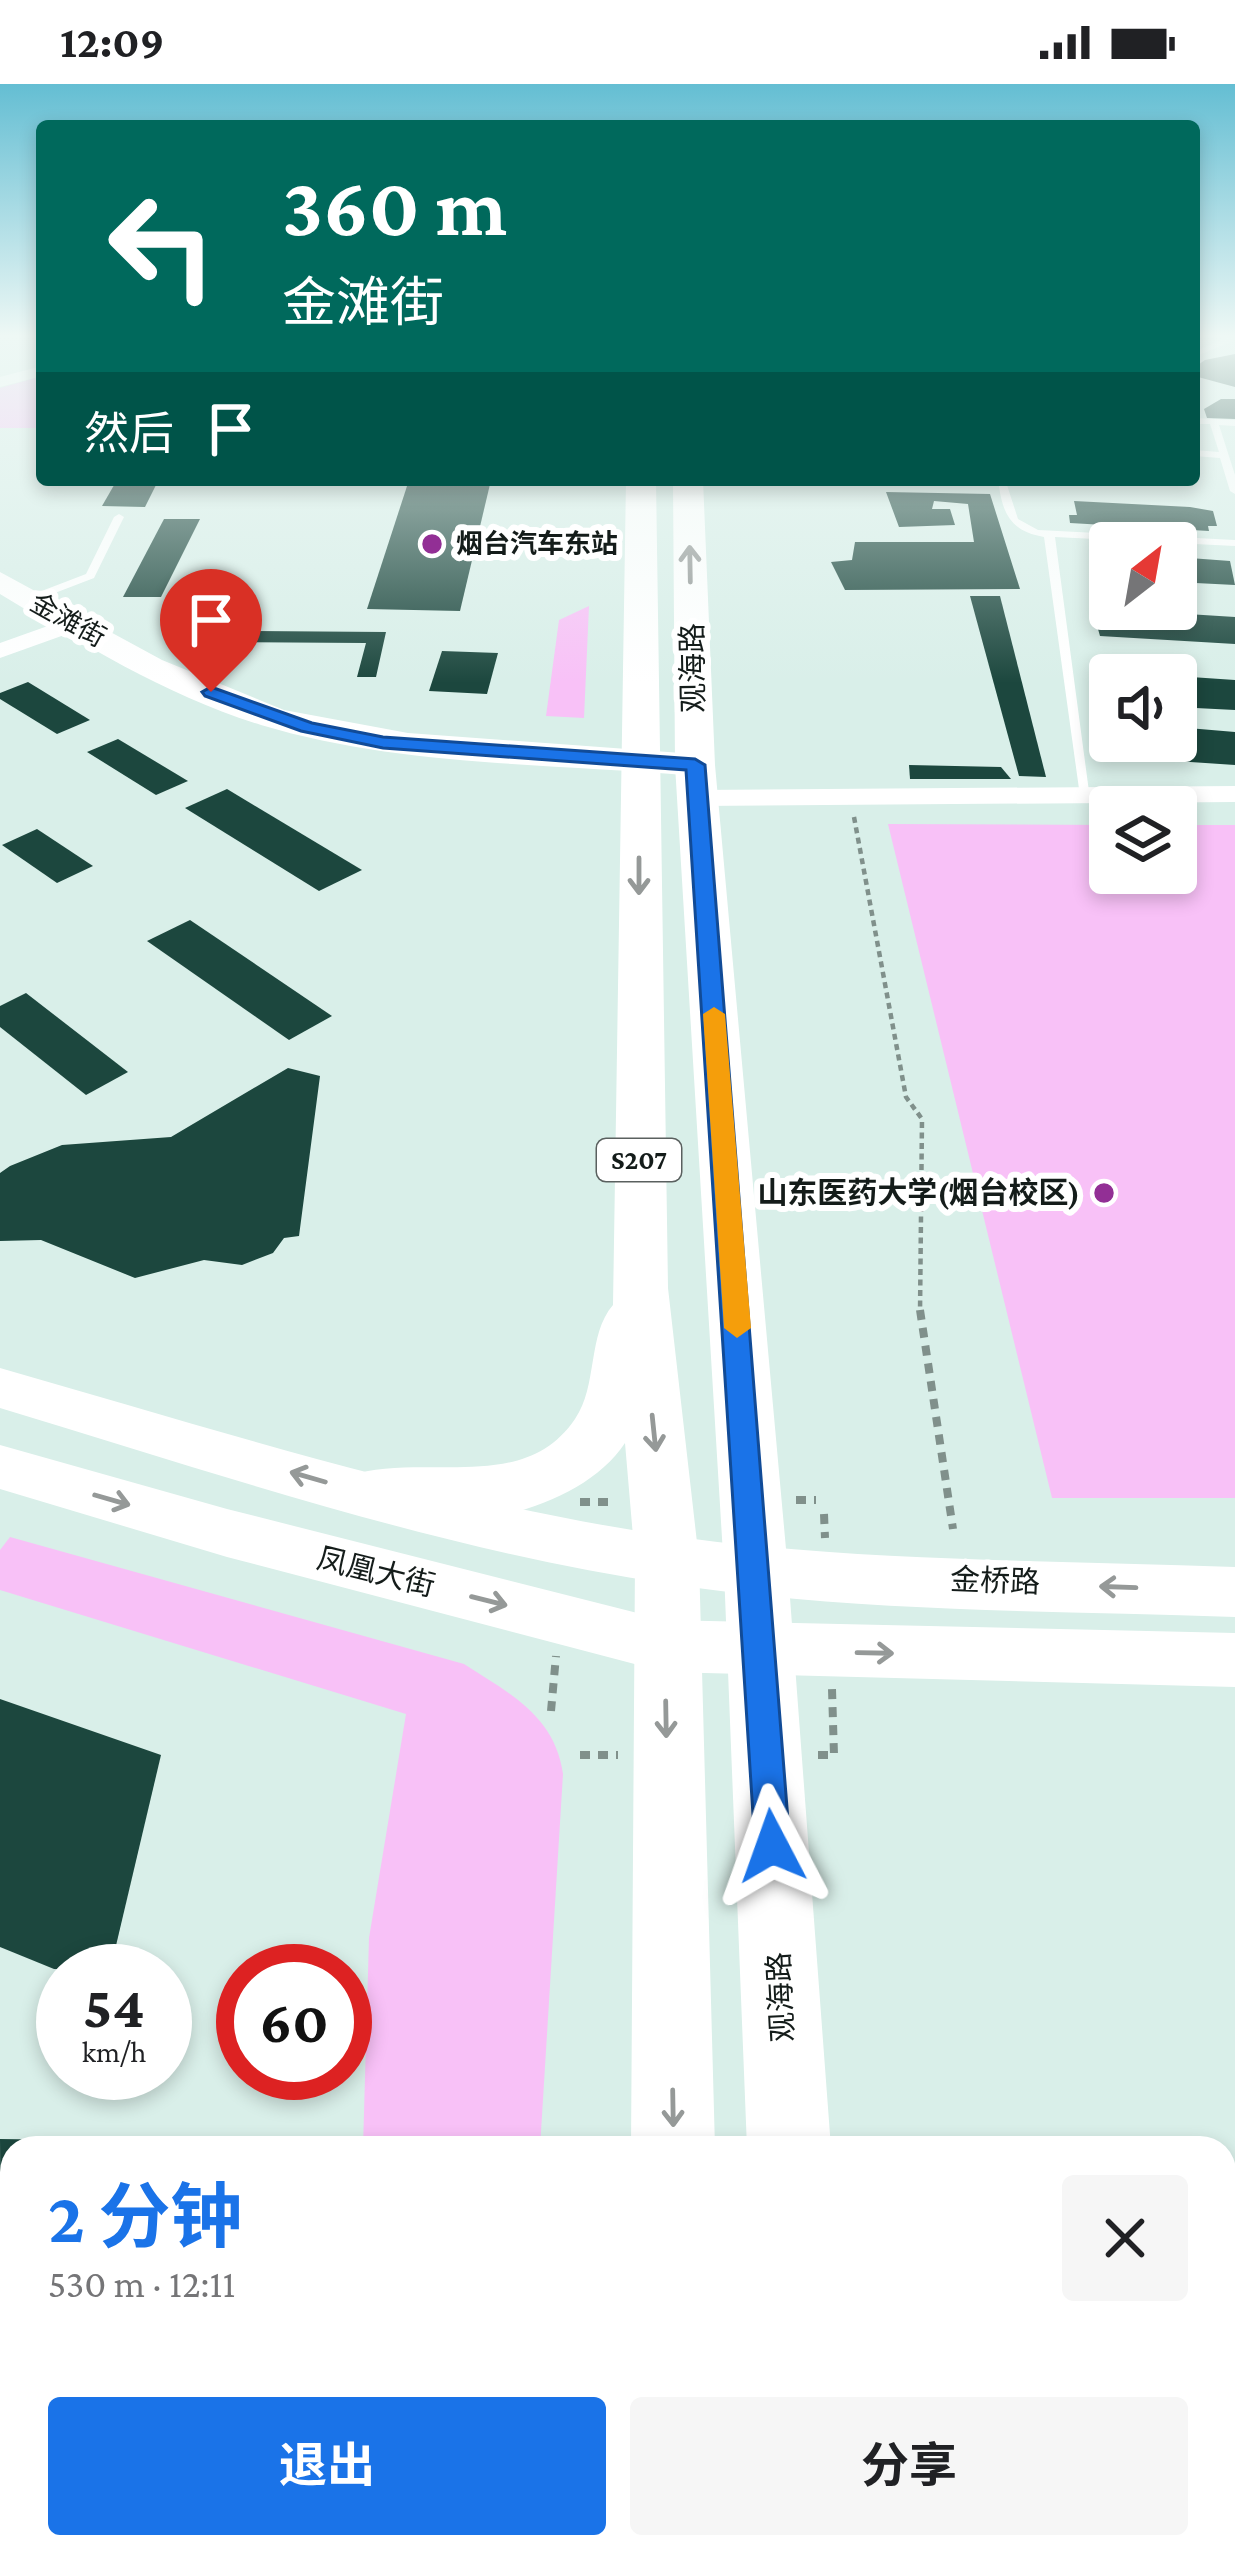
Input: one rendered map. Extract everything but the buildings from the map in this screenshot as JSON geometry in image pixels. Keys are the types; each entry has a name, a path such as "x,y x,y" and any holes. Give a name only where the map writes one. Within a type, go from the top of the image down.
{"main road":[{"name":"观海路","path":"641,486 640,1288 668,1560 665,1646 673,2136"},
{"name":"观海路","path":"688,486 697,782 756,1571 788,2136"},
{"path":"371,1494 455,1497 512,1489 570,1463 602,1429 640,1288"}],"street":[{"name":"金滩街","path":"0,581 175,678 308,727 383,742 639,759 697,782"},
{"path":"0,651 73,624"},
{"path":"697,782 1086,796 1235,794"},
{"path":"0,1388 534,1537 756,1571"},
{"name":"凤凰大街","path":"0,1467 226,1533 665,1646 758,1651"},
{"name":"金桥路","path":"756,1571 1235,1592"},
{"path":"758,1651 1235,1660"}],"lane":[{"path":"1200,452 1221,454 1235,490"},
{"path":"1003,486 1007,515 1017,526 1049,534 1235,544"},
{"path":"30,599 90,575 119,517"},
{"path":"1049,534 1086,796"}],"path":[{"path":"852,808 906,1097 922,1119 918,1298 953,1529"}],"shaded area":[{"path":"589,606 584,718 546,716 559,620"},
{"name":"山东医药大学(烟台校区)","path":"888,824 1089,825 1089,894 1197,894 1197,825 1235,825 1235,1498 1052,1498"},
{"path":"10,1537 464,1664 513,1696 540,1721 563,1774 541,2136 363,2136 364,2100 372,2100 369,1938 406,1714 0,1590 0,1550"}],"slow traffic":[{"path":"714,1014 737,1328"}],"place":[{"name":"烟台汽车东站","path":"432,544"},
{"name":"山东医药大学(烟台校区)","path":"1104,1193"}],"route":[{"path":"211,692 308,727 383,742 695,765 772,1846"}]}
